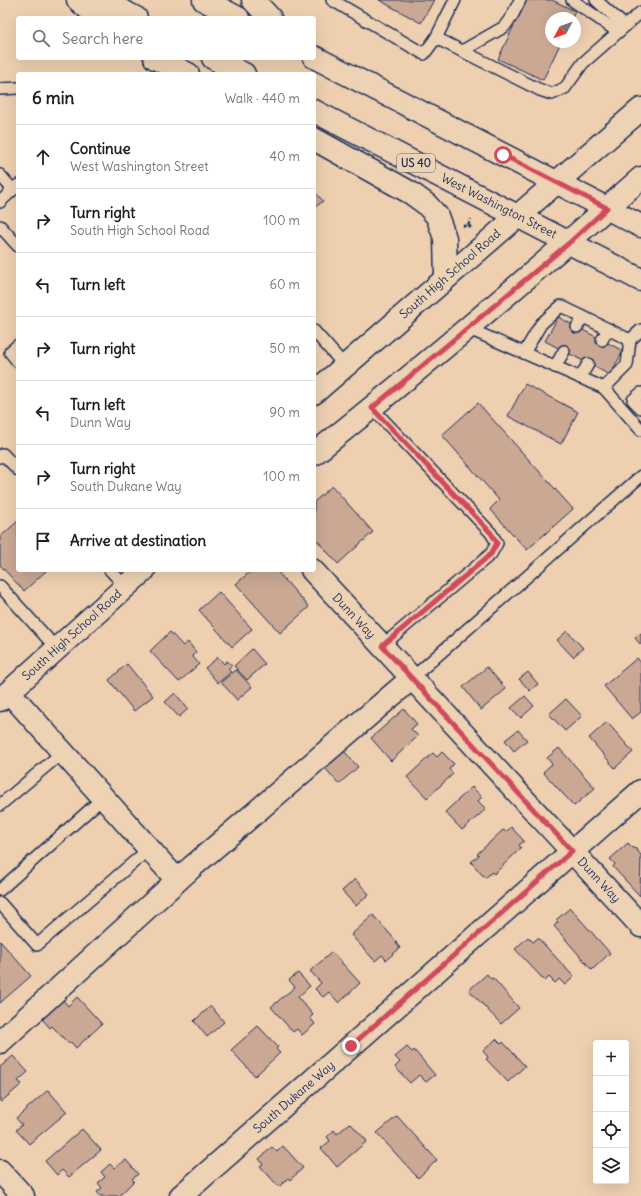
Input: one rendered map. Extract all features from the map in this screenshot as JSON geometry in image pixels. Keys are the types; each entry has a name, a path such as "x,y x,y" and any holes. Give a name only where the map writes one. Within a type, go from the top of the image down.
{"main road":[{"path":"78,0 97,16"},
{"path":"101,0 132,16"},
{"path":"204,0 234,16"},
{"path":"253,0 268,16"},
{"path":"316,58 641,226"},
{"path":"159,60 184,72"},
{"path":"217,60 240,72"},
{"name":"South High School Road","path":"316,391 344,365 641,109"},
{"name":"West Washington Street","path":"316,112 641,280"},
{"path":"316,139 411,193 426,204 437,216 445,238 446,277"},
{"path":"316,452 372,408 569,243 641,178"},
{"name":"South High School Road","path":"5,696 142,572"},
{"name":"Dunn Way","path":"314,572 641,926"},
{"path":"0,1042 177,880 412,678"},
{"path":"5,696 63,752 177,880"},
{"name":"South Dukane Way","path":"180,1196 641,791"},
{"path":"0,1171 23,1196"}],"lane":[{"path":"332,0 424,54 436,38 456,0"},
{"path":"462,51 504,27 512,16 520,0"},
{"path":"572,0 621,29"},
{"path":"596,0 621,29"},
{"path":"436,38 552,94 565,88 583,63 641,12"},
{"path":"0,89 16,88"},
{"path":"0,175 16,187 0,202"},
{"path":"0,226 16,244"},
{"path":"524,353 541,324 561,306 630,340"},
{"path":"578,327 583,317"},
{"path":"467,328 604,388 641,430"},
{"path":"602,340 608,329"},
{"path":"604,388 628,365 630,340 641,330"},
{"path":"316,333 344,365"},
{"path":"555,367 564,351"},
{"path":"580,378 588,364"},
{"path":"641,393 633,400 641,408"},
{"path":"372,408 491,533 497,543 491,554 382,646"},
{"path":"0,457 3,454 16,468"},
{"path":"412,678 641,476"},
{"path":"112,572 126,587"},
{"path":"0,586 57,649"},
{"path":"0,805 63,752"},
{"path":"0,890 104,797"},
{"path":"0,903 36,944 149,849"}],"path":[{"path":"457,228 468,225 471,219"},
{"path":"468,225 475,230"}],"building":[{"path":"379,0 434,0 421,23"},
{"path":"526,0 552,0 575,11 545,12 545,48 558,48 543,80 498,59"},
{"path":"316,193 323,201 316,206"},
{"path":"558,317 623,351 610,375 545,341"},
{"path":"525,384 578,412 561,444 508,416"},
{"path":"478,403 573,509 527,550 490,509 499,500 442,435"},
{"path":"332,486 373,532 338,564 316,539 316,500"},
{"path":"16,523 16,572 45,572 24,591 0,565 0,537"},
{"path":"250,572 278,572 309,607 280,633 236,584"},
{"path":"219,592 252,629 232,647 199,610"},
{"path":"567,631 583,648 573,657 557,640"},
{"path":"170,632 183,646 188,642 196,652 192,656 199,664 179,682 150,651"},
{"path":"641,633 641,645 635,638"},
{"path":"252,649 265,664 247,680 234,666"},
{"path":"218,657 224,664 227,661 232,665 228,669 231,672 218,683 205,668"},
{"path":"637,658 641,663 641,712 632,719 604,686"},
{"path":"127,664 153,696 134,711 109,680"},
{"path":"487,667 506,689 481,710 463,687"},
{"path":"236,670 252,687 237,700 221,682"},
{"path":"528,672 538,684 530,691 519,679"},
{"path":"175,693 188,709 179,717 165,702"},
{"path":"525,696 534,706 521,718 511,708"},
{"path":"566,699 582,716 565,731 549,714"},
{"path":"404,709 417,724 411,729 418,736 391,761 371,738"},
{"path":"607,722 633,752 615,768 589,738"},
{"path":"518,730 527,740 514,751 505,740"},
{"path":"559,748 595,788 574,806 543,772 552,764 547,758"},
{"path":"344,751 358,767 339,784 325,768"},
{"path":"442,752 454,764 449,769 453,774 427,798 407,777 433,753 437,757"},
{"path":"472,787 482,797 478,801 486,809 462,830 445,812"},
{"path":"511,827 524,841 519,845 521,848 494,874 492,872 485,878 471,862 479,855 477,854 503,830 506,832"},
{"path":"628,843 641,855 640,896 613,867 615,864 610,859"},
{"path":"355,879 369,894 356,906 342,891"},
{"path":"570,908 610,953 592,970 554,926 558,922 556,920"},
{"path":"373,915 397,942 396,943 400,948 386,960 382,955 375,961 351,935"},
{"path":"528,937 533,942 538,938 574,977 565,985 559,979 555,983 549,977 545,981 515,949"},
{"path":"0,941 31,976 0,1003"},
{"path":"332,952 360,983 339,1003 329,992 323,997 315,989 321,983 310,971"},
{"path":"298,973 310,986 298,997 313,1015 310,1018 315,1024 302,1035 297,1029 293,1032 271,1007 295,987 289,980"},
{"path":"487,974 491,979 493,978 519,1008 501,1024 469,990"},
{"path":"77,997 102,1024 76,1048 71,1042 69,1044 52,1026 50,1028 42,1019 63,1000 68,1006"},
{"path":"211,1006 224,1022 207,1037 194,1021"},
{"path":"258,1026 278,1047 276,1049 280,1053 255,1076 231,1050"},
{"path":"496,1039 501,1044 503,1042 525,1066 508,1082 486,1059 488,1057 483,1051"},
{"path":"407,1047 412,1052 414,1050 435,1075 426,1082 419,1075 410,1083 395,1067 400,1062 395,1057"},
{"path":"13,1056 28,1072 18,1081 22,1084 1,1102 0,1067"},
{"path":"48,1090 67,1112 29,1144 16,1130 22,1125 16,1118"},
{"path":"397,1116 437,1160 418,1178 377,1133"},
{"path":"350,1123 367,1141 337,1167 321,1148 330,1141 327,1137 334,1130 337,1134"},
{"path":"82,1129 101,1150 69,1177 62,1170 57,1175 45,1161"},
{"path":"283,1146 303,1168 290,1180 288,1178 279,1187 260,1166 263,1164 259,1159 272,1147 277,1152"},
{"path":"126,1160 138,1174 132,1179 134,1181 119,1196 100,1196 97,1192 102,1188 98,1183 105,1177 101,1172 110,1164 114,1168"}],"route":[{"path":"351,1046 572,851 382,646 491,554 497,543 491,533 372,408 569,243 607,208 503,155"}]}
